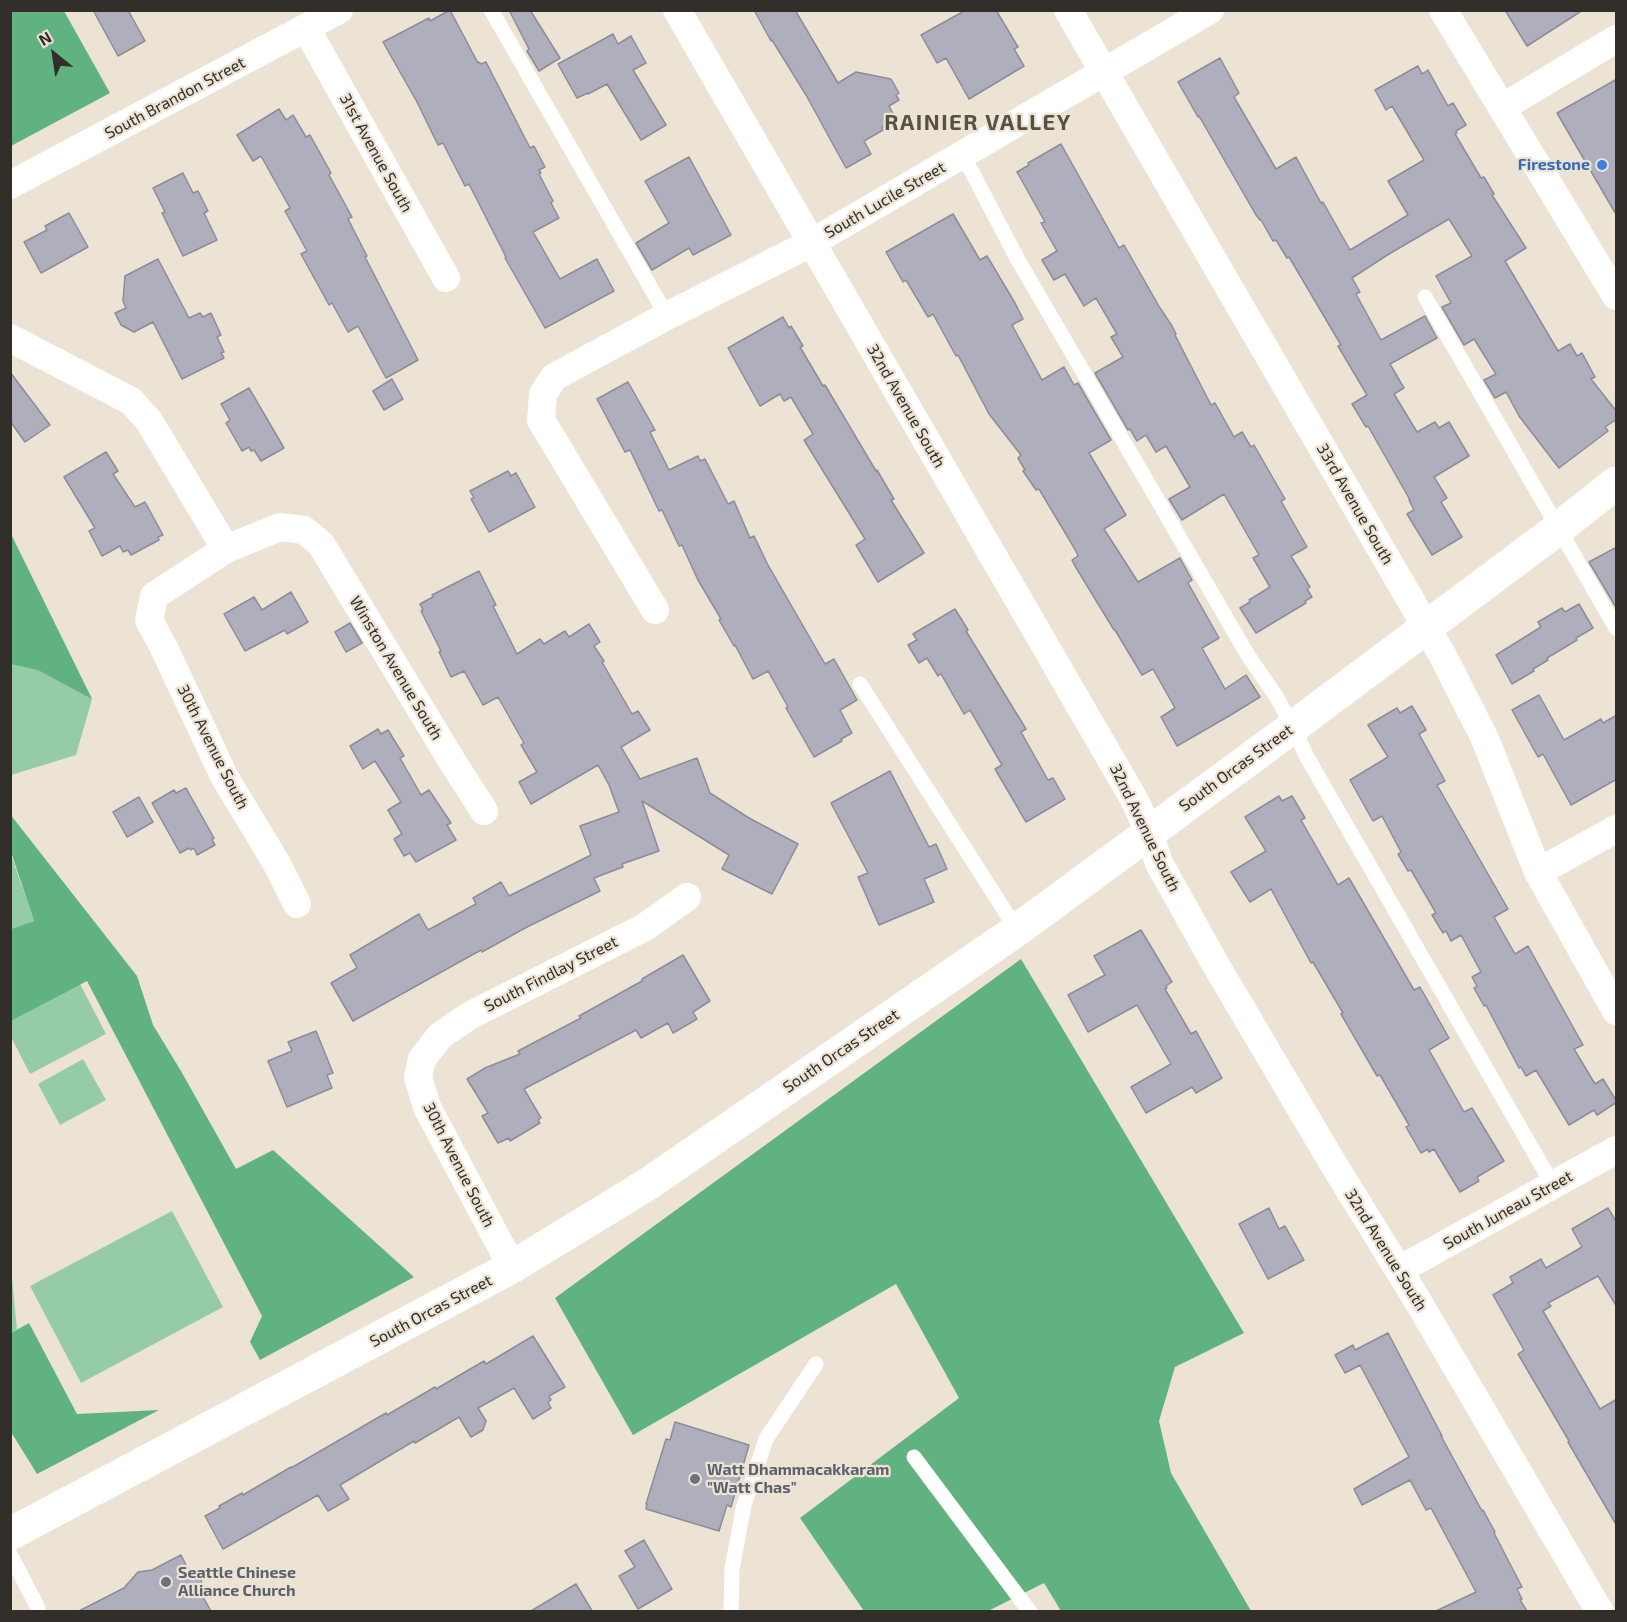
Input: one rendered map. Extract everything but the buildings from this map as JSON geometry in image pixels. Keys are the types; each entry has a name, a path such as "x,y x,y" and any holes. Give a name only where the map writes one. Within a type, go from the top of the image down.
{"street":[{"name":"South Brandon Street","path":"10,185 339,10"},
{"name":"32nd Avenue South","path":"677,10 1135,801 1149,832 1159,863 1217,967 1600,1611"},
{"name":"33rd Avenue South","path":"1068,10 1426,627 1485,739 1538,872 1614,1001"},
{"name":"South Lucile Street","path":"655,610 541,420 543,394 554,377 667,316 811,243 1210,10"},
{"path":"1443,10 1617,296"},
{"name":"31st Avenue South","path":"306,28 446,278"},
{"path":"1503,107 1617,39"},
{"path":"10,338 131,401 149,420 226,549"},
{"name":"South Orcas Street","path":"10,1534 512,1268 648,1184 1017,930 1293,727 1617,483"},
{"name":"Winston Avenue South","path":"226,549 280,527 304,530 321,544 484,811"},
{"name":"30th Avenue South","path":"226,549 154,596 149,620 224,776 277,864 297,904"},
{"path":"1538,872 1617,829"},
{"name":"South Findlay Street","path":"422,1059 440,1036 469,1017 645,927 687,897"},
{"name":"30th Avenue South","path":"422,1059 418,1077 427,1107 512,1268"},
{"name":"South Juneau Street","path":"1399,1270 1617,1150"}],"lane":[{"path":"491,10 667,316"},
{"path":"963,155 1018,260 1243,647 1276,696 1307,757 1553,1185"},
{"path":"1425,297 1617,628"},
{"path":"860,684 1017,930"},
{"path":"731,1611 732,1569 744,1505 766,1439 816,1365"},
{"path":"914,1457 1030,1611"},
{"path":"10,1554 38,1608"}],"green space":[{"path":"11,10 64,11 110,93 11,146"},
{"path":"10,534 92,699 76,755 11,775"},
{"path":"11,534 92,699 38,670 11,664"},
{"path":"10,814 137,976 153,1025 236,1169 273,1150 414,1277 260,1360 250,1342 262,1316 87,981 11,1021 11,929 34,921 11,852"},
{"path":"10,852 34,921 11,929 10,929"},
{"path":"1021,959 1244,1333 1175,1367 1159,1421 1171,1473 1251,1611 1061,1611 1044,1583 988,1611 864,1611 800,1518 959,1398 896,1284 633,1435 555,1298"},
{"path":"80,984 106,1034 30,1074 11,1037 11,1021"},
{"path":"83,1059 106,1100 60,1125 38,1084"},
{"path":"172,1211 223,1307 81,1383 30,1286"},
{"path":"10,1259 17,1329 11,1333 10,1333"},
{"path":"29,1323 77,1414 159,1410 37,1474 11,1432 11,1333"}],"place":[{"name":"Firestone","path":"1602,165"},
{"name":"Watt Dhammacakkaram \"Watt Chas\"","path":"695,1479"},
{"name":"Seattle Chinese Alliance Church","path":"166,1582"}],"district":[{"name":"RAINIER VALLEY","path":"978,123"}]}
